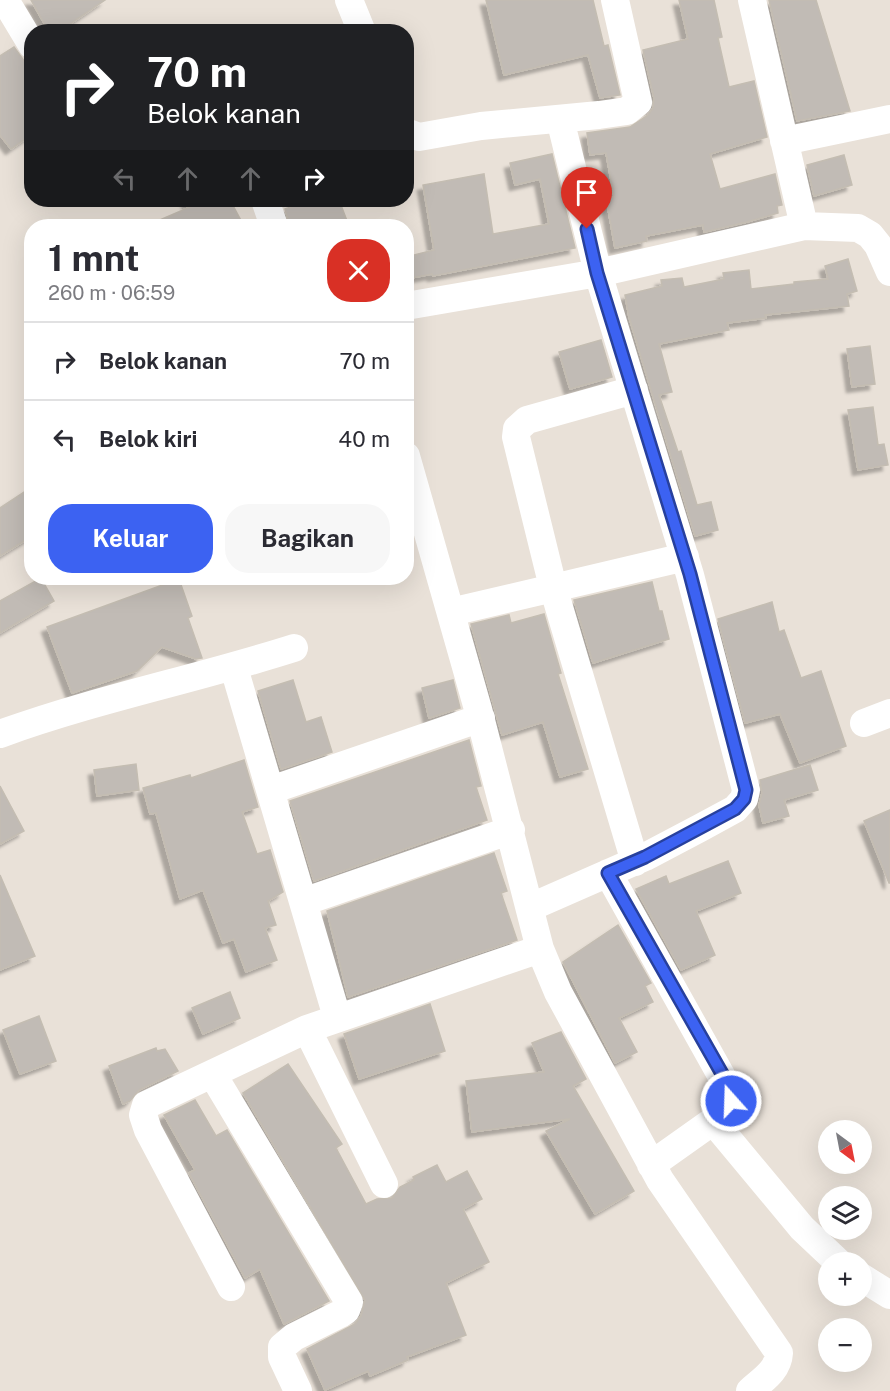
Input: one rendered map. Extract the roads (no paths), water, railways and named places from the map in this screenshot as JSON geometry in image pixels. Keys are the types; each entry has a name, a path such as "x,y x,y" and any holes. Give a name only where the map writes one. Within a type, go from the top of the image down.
{"street":[{"path":"4,0 24,32"},
{"path":"349,0 359,24"},
{"path":"414,135 419,137 481,126 627,111 638,102 615,0"},
{"path":"752,0 804,226"},
{"path":"531,907 635,862 735,809 744,799 746,790 685,557 597,273 560,119"},
{"path":"784,141 890,119"},
{"path":"414,305 597,273 804,226 858,228 870,235 878,245 890,273"},
{"path":"634,390 527,420 517,429 516,437 553,587 635,862"},
{"path":"414,484 481,718 540,949 573,1021 651,1165 778,1353 778,1362 773,1370 750,1391"},
{"path":"451,612 685,557"},
{"path":"0,734 80,707 234,668 294,648"},
{"path":"234,668 337,1017"},
{"path":"864,723 890,713"},
{"path":"271,790 481,718"},
{"path":"303,902 511,830"},
{"path":"608,873 729,1086 731,1101 728,1108 651,1165"},
{"path":"231,1287 143,1115 146,1105 213,1075 259,1050 337,1017 540,949"},
{"path":"307,1029 384,1184"},
{"path":"213,1075 349,1302 346,1310 294,1337 282,1347 282,1357 298,1391"},
{"path":"713,1121 802,1228 827,1252"},
{"path":"872,1284 890,1295"}]}
